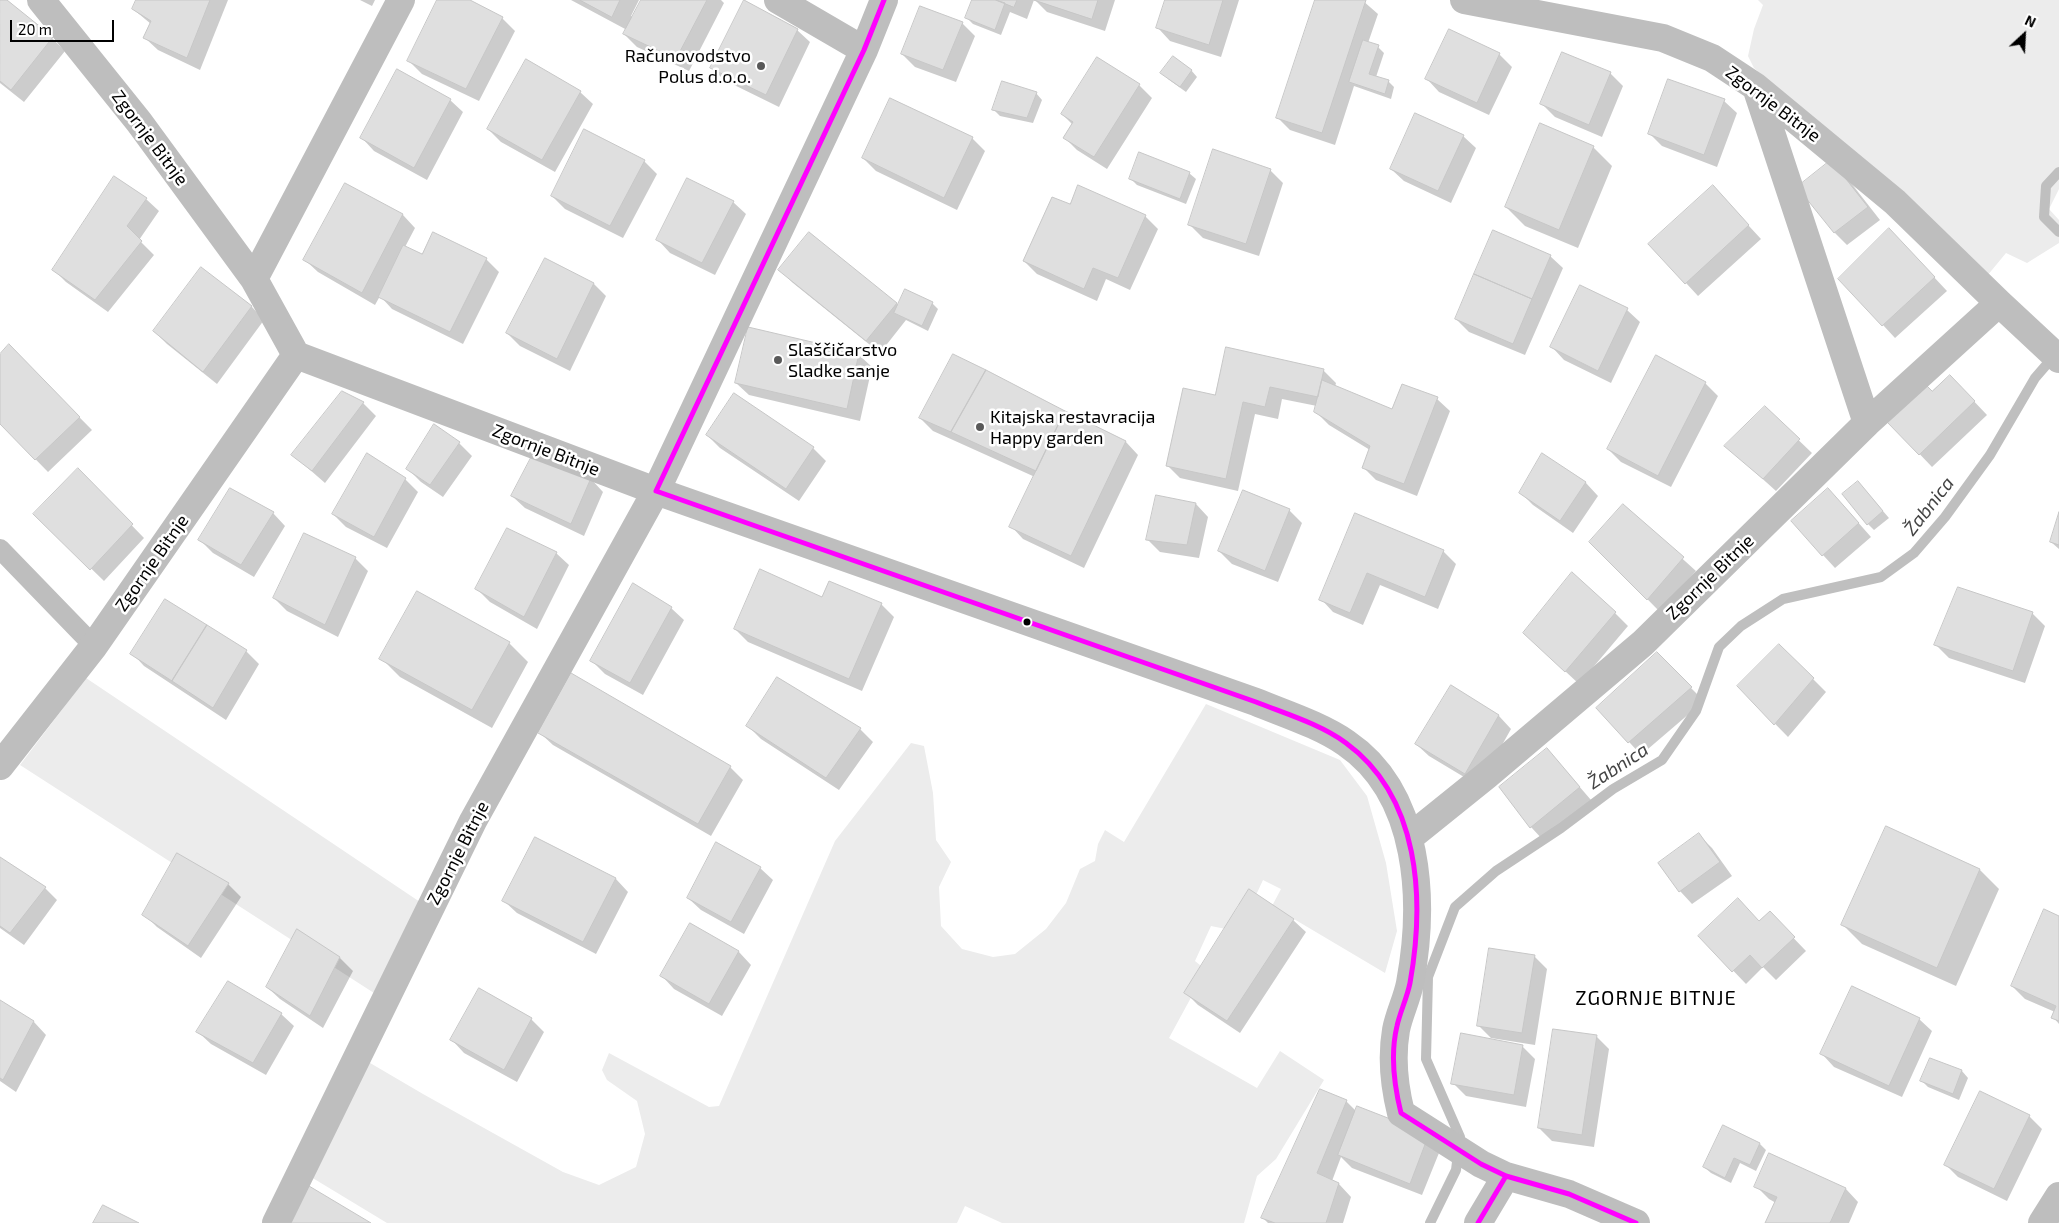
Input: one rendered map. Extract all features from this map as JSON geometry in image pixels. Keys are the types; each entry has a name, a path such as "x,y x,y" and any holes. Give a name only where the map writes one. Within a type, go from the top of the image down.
{"street":[{"name":"Zgornje Bitnje","path":"41,0 139,122 254,280 296,355 656,492 1256,702 1306,723 1345,743 1369,762 1390,792 1410,837 1416,883 1416,925 1410,984 1396,1031 1394,1067 1394,1087 1402,1113 1481,1164 1506,1176 1569,1194 1636,1223"},
{"path":"254,280 401,0"},
{"path":"778,0 864,50"},
{"name":"Zgornje Bitnje","path":"276,1223 473,821 656,492 864,50 884,0"},
{"name":"Zgornje Bitnje","path":"1464,0 1664,38 1712,58 1756,87 1895,202 1999,303 2059,358"},
{"path":"1756,87 1867,423"},
{"name":"Zgornje Bitnje","path":"1410,837 1487,775 1643,643 1867,423 1999,303"},
{"name":"Zgornje Bitnje","path":"0,766 94,646 296,355"},
{"path":"1478,1223 1506,1176"},
{"path":"2042,1223 2059,1196"}],"lane":[{"path":"0,549 94,646"}],"shaded area":[{"path":"1758,0 2059,0 2059,189 2049,209 2059,220 2059,243 2027,263 2006,253 1987,276 1754,68 1748,56 1754,29 1763,5"},
{"path":"86,678 423,904 374,993 20,765"},
{"path":"1206,704 1340,760 1367,796 1386,863 1397,931 1385,973 1272,906 1281,889 1263,880 1249,910 1238,905 1226,929 1211,926 1195,961 1206,970 1169,1038 1257,1088 1280,1051 1324,1080 1276,1159 1257,1176 1244,1223 1002,1223 965,1206 957,1223 387,1223 311,1177 365,1060 563,1172 599,1185 636,1167 645,1134 637,1101 607,1080 602,1070 609,1053 709,1107 719,1106 835,841 911,743 924,746 933,793 936,840 951,862 939,887 941,926 962,949 993,957 1015,954 1046,929 1066,903 1080,869 1095,861 1098,844 1105,830 1124,842"}],"building":[{"path":"0,0 7,0 53,37 11,90 0,81"},
{"path":"136,0 210,0 187,58 143,38 151,21 132,9"},
{"path":"437,0 470,0 503,17 466,89 407,61"},
{"path":"580,0 620,0 612,17"},
{"path":"641,0 707,0 676,59 623,34"},
{"path":"744,0 798,29 766,95 710,68"},
{"path":"972,0 996,0 1005,3 995,30 965,18"},
{"path":"996,0 1017,0 1014,7"},
{"path":"1034,0 1098,0 1092,19"},
{"path":"1165,0 1223,0 1209,45 1156,28"},
{"path":"1315,0 1366,0 1322,133 1276,118"},
{"path":"920,6 963,22 943,70 901,54"},
{"path":"1449,29 1500,53 1477,103 1425,79"},
{"path":"1363,40 1379,45 1369,74 1389,80 1385,94 1349,82"},
{"path":"1562,52 1611,72 1589,125 1540,104"},
{"path":"1173,56 1192,70 1180,87 1160,73"},
{"path":"1097,57 1140,84 1094,157 1063,138 1073,122 1061,114"},
{"path":"526,59 581,91 542,160 487,129"},
{"path":"397,69 451,99 414,168 360,138"},
{"path":"1668,79 1725,99 1704,155 1648,134"},
{"path":"1002,81 1037,92 1027,118 992,110"},
{"path":"890,98 973,137 944,198 862,158"},
{"path":"1415,113 1464,135 1438,191 1390,169"},
{"path":"1540,123 1594,146 1559,230 1505,207"},
{"path":"584,129 645,160 610,226 551,196"},
{"path":"1213,149 1271,169 1246,244 1188,225"},
{"path":"1139,152 1190,172 1180,199 1129,179"},
{"path":"1831,160 1868,207 1834,233 1797,187"},
{"path":"114,176 147,198 127,226 142,241 95,300 52,270"},
{"path":"687,178 734,201 702,263 656,240"},
{"path":"345,183 403,214 362,293 303,260"},
{"path":"1078,185 1146,215 1118,278 1093,268 1084,289 1023,261 1052,197 1070,204"},
{"path":"1713,185 1749,225 1685,284 1648,244"},
{"path":"1889,228 1935,277 1882,326 1838,279"},
{"path":"1493,230 1551,255 1532,299 1474,274"},
{"path":"433,232 487,258 450,332 378,297 403,245 422,254"},
{"path":"809,232 897,303 866,341 778,270"},
{"path":"545,258 594,283 557,359 506,333"},
{"path":"201,267 252,306 203,372 153,331"},
{"path":"1474,274 1532,299 1513,344 1455,319"},
{"path":"1580,285 1628,308 1598,371 1550,347"},
{"path":"905,289 933,302 922,326 894,313"},
{"path":"748,327 859,353 847,409 735,383"},
{"path":"9,344 80,417 35,460 0,424 0,354"},
{"path":"1226,347 1324,369 1318,397 1270,387 1265,407 1243,402 1226,479 1166,466 1183,388 1215,395"},
{"path":"953,354 986,370 951,432 919,418"},
{"path":"1656,355 1706,382 1658,476 1607,449"},
{"path":"986,370 1065,411 1036,471 951,432"},
{"path":"1950,375 1975,401 1919,455 1887,422 1926,385 1932,391"},
{"path":"1322,380 1392,409 1402,384 1438,397 1404,484 1362,468 1370,446 1314,412"},
{"path":"342,391 364,402 312,471 291,455"},
{"path":"734,393 814,447 786,489 706,435"},
{"path":"1765,406 1800,439 1763,479 1724,446"},
{"path":"1065,411 1126,441 1071,556 1009,527"},
{"path":"434,424 460,442 430,485 406,469"},
{"path":"367,453 406,478 374,537 332,514"},
{"path":"1542,453 1586,482 1560,521 1519,493"},
{"path":"533,454 591,478 571,524 511,496"},
{"path":"78,468 133,524 90,570 33,514"},
{"path":"1858,481 1883,511 1867,525 1842,494"},
{"path":"230,488 274,512 241,565 198,540"},
{"path":"1828,488 1859,523 1822,556 1791,521"},
{"path":"1243,490 1290,509 1265,571 1218,551"},
{"path":"1156,495 1196,503 1187,545 1146,540"},
{"path":"1623,504 1684,557 1647,600 1589,542"},
{"path":"2059,512 2059,545 2050,542"},
{"path":"1355,513 1444,550 1425,597 1367,573 1350,613 1319,600"},
{"path":"507,528 557,552 524,617 475,589"},
{"path":"304,533 356,557 325,625 273,598"},
{"path":"760,569 822,597 829,581 882,603 849,679 734,629"},
{"path":"1572,572 1616,612 1565,672 1523,633"},
{"path":"633,583 672,607 630,683 590,661"},
{"path":"1958,587 2033,612 2013,671 1934,645"},
{"path":"417,591 510,642 472,710 379,659"},
{"path":"165,599 207,625 172,681 130,654"},
{"path":"207,625 247,650 213,708 172,681"},
{"path":"1779,644 1814,678 1774,725 1737,686"},
{"path":"1657,652 1692,687 1628,743 1596,708"},
{"path":"571,673 731,766 698,824 538,733"},
{"path":"777,677 861,728 826,778 746,726"},
{"path":"1451,685 1499,715 1465,774 1415,744"},
{"path":"1547,748 1580,787 1530,828 1499,787"},
{"path":"1886,826 1980,869 1937,968 1841,925"},
{"path":"1699,833 1720,862 1679,892 1658,863"},
{"path":"535,837 616,878 583,942 502,901"},
{"path":"716,842 761,867 731,922 687,898"},
{"path":"177,853 229,883 188,946 142,915"},
{"path":"0,857 46,887 10,933 0,926"},
{"path":"1249,889 1294,919 1227,1021 1184,993"},
{"path":"1738,898 1759,921 1770,911 1795,937 1762,968 1750,955 1732,972 1698,936"},
{"path":"2044,909 2059,916 2059,1021 2051,1018 2056,1006 2011,986"},
{"path":"690,923 739,951 709,1004 660,976"},
{"path":"297,929 340,957 310,1016 266,987"},
{"path":"1489,948 1535,955 1522,1033 1477,1026"},
{"path":"228,981 282,1013 253,1063 196,1032"},
{"path":"1852,986 1920,1018 1889,1086 1820,1054"},
{"path":"479,988 532,1018 504,1070 450,1040"},
{"path":"0,1000 34,1021 3,1080 0,1078"},
{"path":"1553,1029 1597,1035 1582,1135 1538,1128"},
{"path":"1461,1033 1523,1045 1514,1095 1451,1084"},
{"path":"1930,1058 1962,1070 1953,1094 1920,1081"},
{"path":"1320,1089 1347,1100 1317,1173 1339,1183 1326,1223 1275,1223 1261,1218"},
{"path":"1980,1091 2030,1115 1994,1189 1944,1165"},
{"path":"1357,1106 1429,1134 1410,1184 1338,1155"},
{"path":"1723,1125 1760,1143 1750,1165 1734,1158 1725,1178 1703,1167"},
{"path":"1769,1153 1846,1188 1830,1223 1765,1223 1777,1197 1754,1187"},
{"path":"309,1186 371,1223 288,1223"},
{"path":"103,1205 139,1223 93,1223"}],"waterway":[{"name":"Žabnica","path":"2059,172 2046,186 2044,217 2059,232"},
{"name":"Žabnica","path":"1430,1223 1456,1170 1460,1137 1426,1059 1428,977 1455,907 1496,871 1561,828 1613,789 1662,760 1696,711 1719,647 1741,626 1783,599 1881,577 1914,553 1945,517 1990,455 2035,378 2054,356"}],"transit line":[{"path":"884,0 864,50 656,491 1256,702 1314,725 1346,743 1371,765 1389,791 1403,821 1411,852 1416,884 1417,918 1415,951 1410,983 1398,1021 1393,1059 1396,1092 1401,1113 1481,1164 1506,1176 1569,1194 1636,1223"},
{"path":"1478,1223 1506,1176"}],"place":[{"name":"Računovodstvo Polus d.o.o.","path":"761,66"},
{"name":"Slaščičarstvo Sladke sanje","path":"778,360"},
{"name":"Kitajska restavracija Happy garden","path":"980,427"}],"district":[{"name":"ZGORNJE BITNJE","path":"1656,998"}]}
